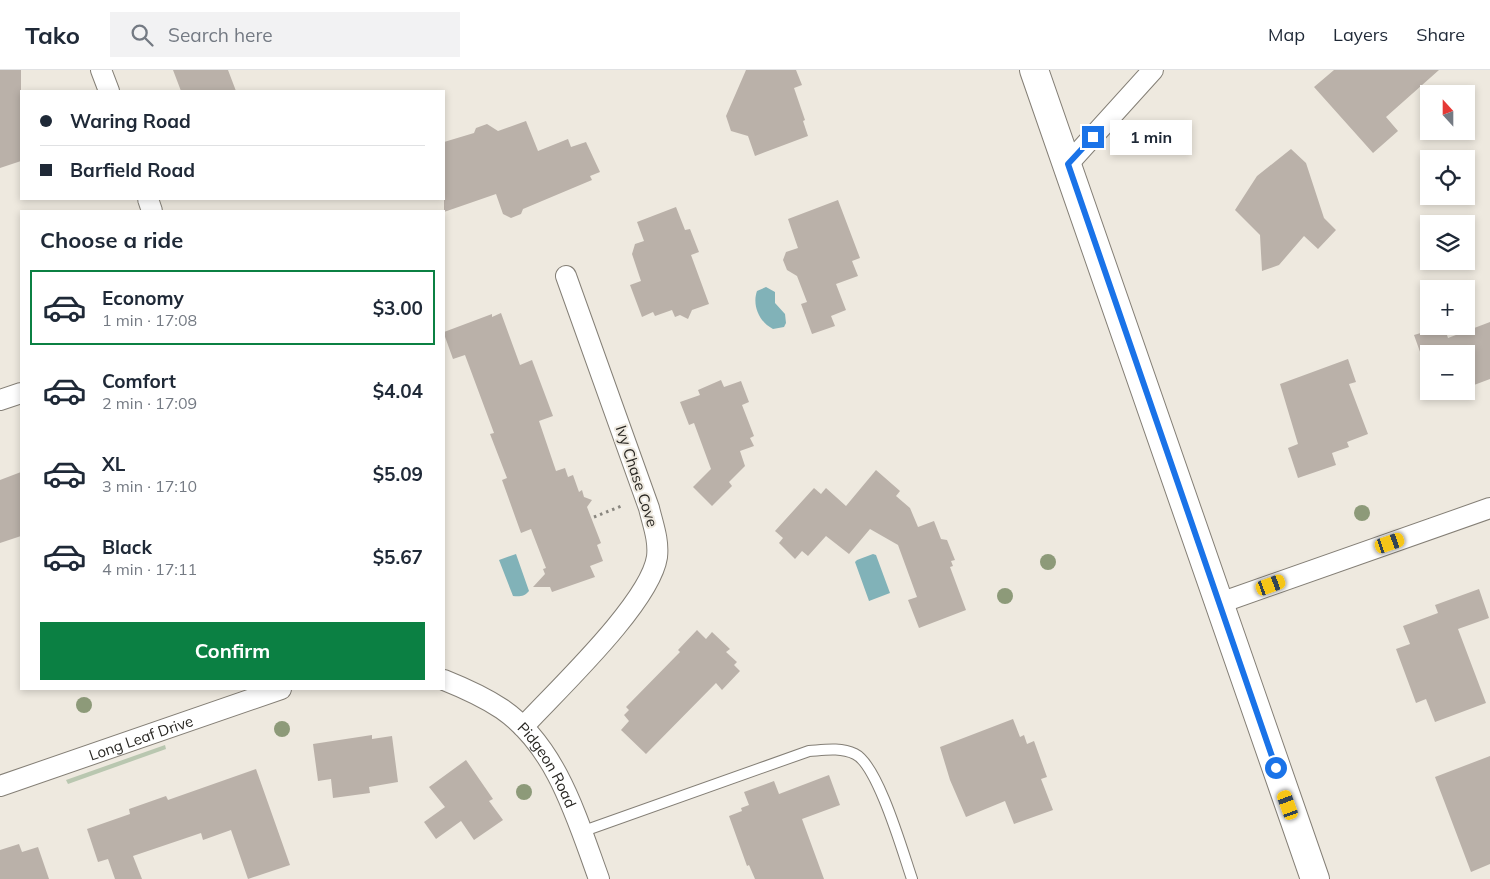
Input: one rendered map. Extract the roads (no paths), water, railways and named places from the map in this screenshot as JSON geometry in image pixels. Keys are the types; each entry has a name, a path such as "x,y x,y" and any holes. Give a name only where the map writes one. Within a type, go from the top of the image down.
{"main road":[{"path":"1034,70 1315,879"}],"street":[{"path":"101,70 108,90"},
{"path":"1068,164 1153,70"},
{"name":"Ivy Chase Cove","path":"523,727 627,613 651,575 657,558 658,541 649,508 566,276"},
{"path":"0,400 20,393"},
{"path":"1220,603 1490,508"},
{"name":"Pidgeon Road","path":"449,682 484,698 503,710 523,727 537,743 561,782 599,879"},
{"name":"Long Leaf Drive","path":"0,786 278,690"}],"lane":[{"path":"581,832 809,751 834,749 855,754 867,764 900,842 912,879"}],"water":[{"path":"766,287 775,292 775,303 785,314 786,323 784,327 773,329 760,318 755,302 756,296 757,291"},
{"path":"516,554 529,591 524,595 513,596 499,560"},
{"path":"873,554 876,555 890,593 869,601 855,562"}]}
